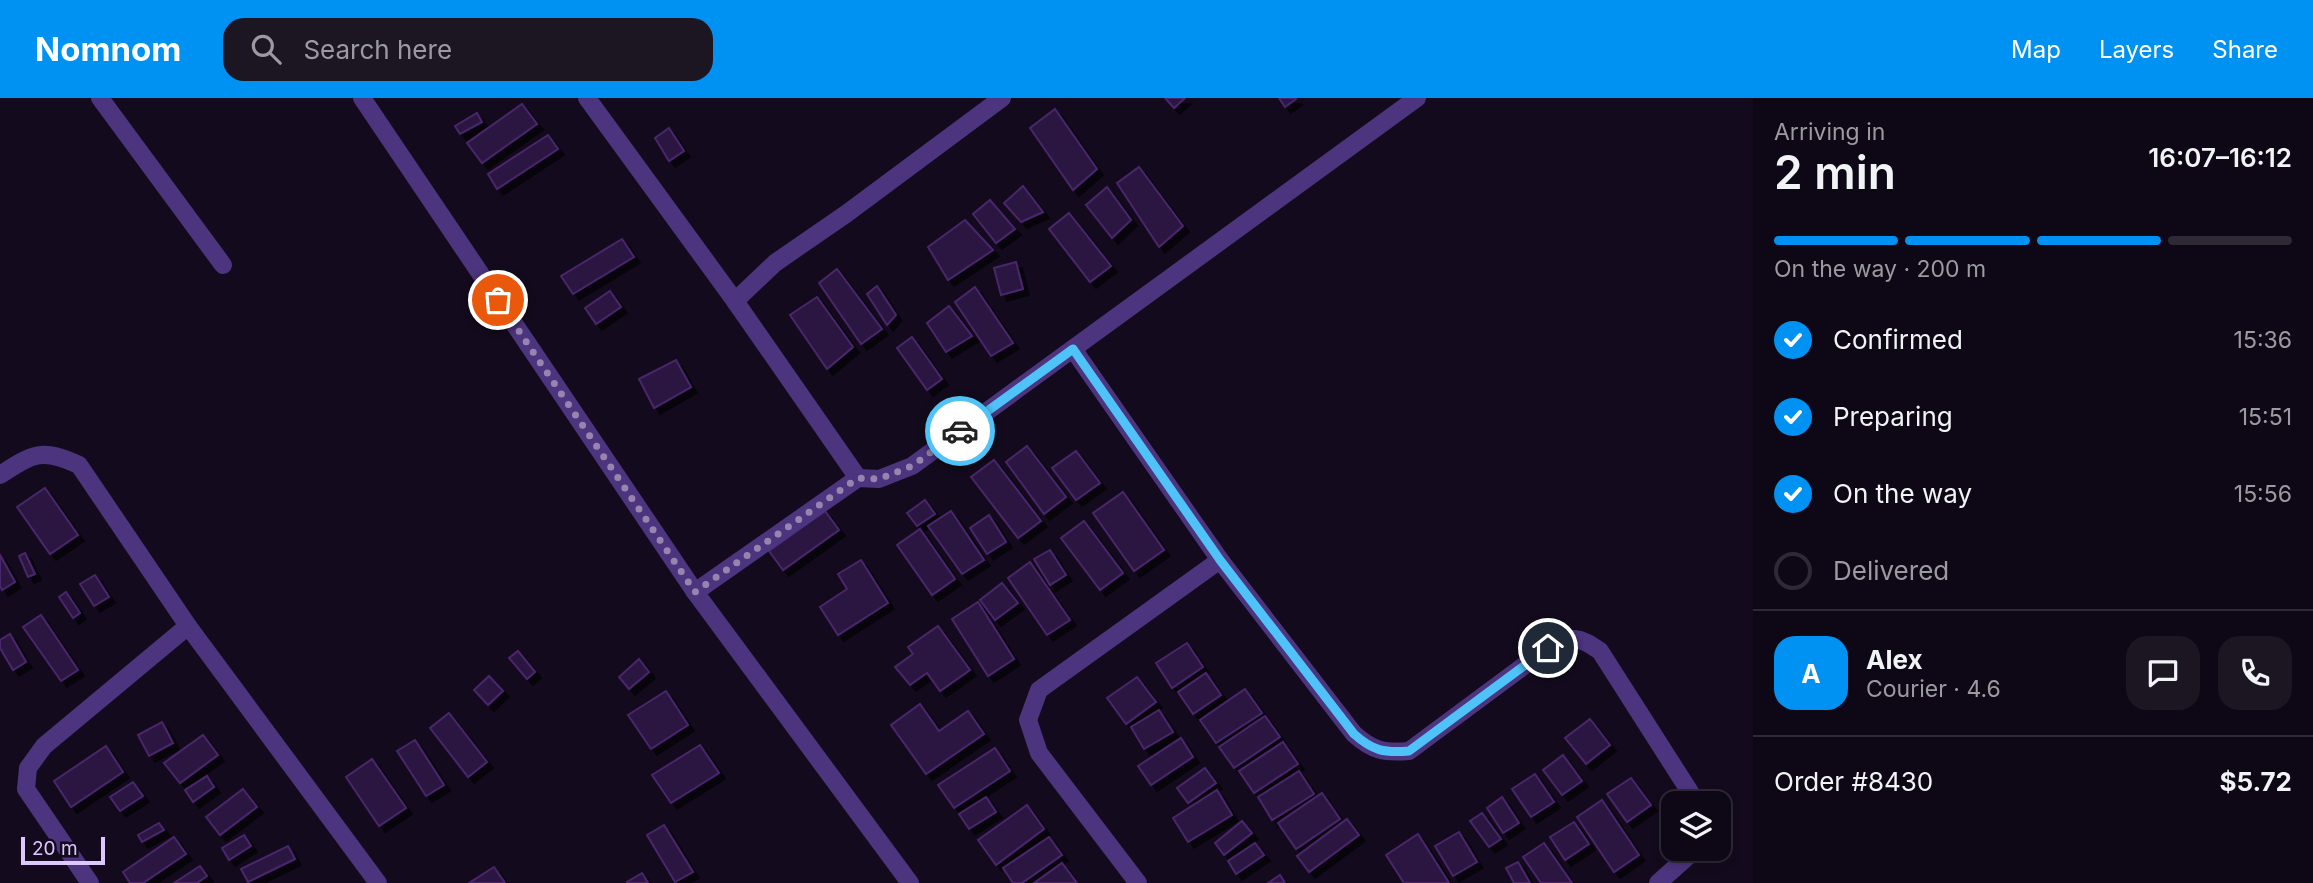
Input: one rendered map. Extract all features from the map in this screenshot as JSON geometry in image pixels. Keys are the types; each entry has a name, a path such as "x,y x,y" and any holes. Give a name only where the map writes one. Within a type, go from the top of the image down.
{"street":[{"path":"100,98 223,265"},
{"path":"362,98 695,592 910,883"},
{"path":"587,98 735,301 858,478"},
{"path":"735,301 775,263 846,214 1002,98"},
{"path":"695,592 858,478 879,479 912,466 1417,98"},
{"path":"1073,349 1220,560 1354,734 1369,747 1390,753 1409,751 1548,648 1566,638 1583,640 1600,651 1689,791"},
{"path":"0,475 27,458 55,454 79,465 188,626 378,883"},
{"path":"1138,883 1039,753 1028,720 1039,690 1220,560"},
{"path":"90,883 26,789 28,768 44,746 188,626"},
{"path":"1658,883 1683,861"}],"building":[{"path":"1165,98 1185,98 1174,108"},
{"path":"1279,98 1295,98 1296,99 1285,107"},
{"path":"522,104 537,124 482,163 467,143"},
{"path":"1055,109 1097,169 1073,190 1030,128"},
{"path":"477,113 482,122 460,134 455,126"},
{"path":"669,128 684,151 669,161 655,138"},
{"path":"548,135 558,149 497,189 488,174"},
{"path":"1139,167 1183,226 1159,247 1117,183"},
{"path":"1023,186 1043,212 1021,222 1004,203"},
{"path":"1107,187 1131,220 1112,238 1086,205"},
{"path":"990,200 1015,229 996,243 973,214"},
{"path":"1069,213 1111,266 1090,282 1049,229"},
{"path":"965,220 993,250 948,280 928,247"},
{"path":"622,239 634,257 573,294 561,276"},
{"path":"1016,262 1023,289 1001,295 994,268"},
{"path":"837,269 882,329 861,344 819,283"},
{"path":"877,286 896,315 887,325 867,294"},
{"path":"975,287 1013,343 991,356 955,302"},
{"path":"610,291 621,307 596,324 585,308"},
{"path":"817,297 853,347 827,369 790,315"},
{"path":"949,306 972,336 946,352 927,323"},
{"path":"912,337 942,379 927,390 897,348"},
{"path":"676,360 691,387 654,408 639,379"},
{"path":"1027,446 1066,497 1044,514 1006,462"},
{"path":"1076,451 1100,483 1076,500 1052,468"},
{"path":"994,460 1041,521 1018,538 971,477"},
{"path":"45,488 78,535 50,554 17,507"},
{"path":"1123,492 1164,550 1134,571 1093,513"},
{"path":"925,500 935,514 917,526 907,513"},
{"path":"825,511 839,530 783,570 769,551"},
{"path":"951,511 984,560 962,574 928,526"},
{"path":"989,515 1006,542 987,554 970,528"},
{"path":"1084,521 1123,573 1100,590 1061,538"},
{"path":"920,529 955,579 932,595 897,545"},
{"path":"1050,550 1066,575 1050,585 1034,559"},
{"path":"25,553 35,574 28,577 19,556"},
{"path":"0,555 15,582 2,590 0,586"},
{"path":"861,560 888,603 838,635 820,607 847,589 838,574"},
{"path":"1030,562 1070,620 1047,635 1008,578"},
{"path":"95,575 109,597 94,606 80,584"},
{"path":"1002,583 1018,603 995,620 980,600"},
{"path":"66,592 80,613 73,618 59,597"},
{"path":"978,602 1014,659 988,676 952,619"},
{"path":"41,615 78,670 61,681 23,627"},
{"path":"938,626 970,670 940,691 927,673 910,685 895,667 913,654 908,647"},
{"path":"10,634 26,662 13,670 0,648 0,640"},
{"path":"1187,643 1203,667 1172,688 1156,663"},
{"path":"518,651 535,672 527,679 509,658"},
{"path":"639,659 649,672 629,689 619,677"},
{"path":"1206,673 1221,695 1193,714 1178,692"},
{"path":"489,676 503,691 488,705 474,690"},
{"path":"1137,677 1156,702 1126,724 1107,698"},
{"path":"1245,689 1262,713 1216,743 1200,720"},
{"path":"666,691 688,725 651,749 628,715"},
{"path":"920,704 939,731 968,711 984,734 926,774 891,725"},
{"path":"1159,710 1173,732 1144,749 1131,727"},
{"path":"449,713 487,762 468,777 430,728"},
{"path":"1265,716 1280,737 1234,768 1219,747"},
{"path":"1590,719 1610,745 1586,764 1565,738"},
{"path":"162,722 173,743 149,756 138,735"},
{"path":"203,735 218,755 180,783 164,763"},
{"path":"1181,738 1193,757 1151,785 1138,766"},
{"path":"415,740 444,785 426,796 397,751"},
{"path":"1283,742 1298,764 1254,793 1239,771"},
{"path":"700,745 719,773 671,803 652,775"},
{"path":"106,746 123,772 71,807 54,781"},
{"path":"995,748 1010,771 954,808 938,785"},
{"path":"1563,755 1582,781 1562,795 1543,770"},
{"path":"372,759 406,808 379,826 346,777"},
{"path":"1205,768 1216,783 1188,803 1177,788"},
{"path":"1299,771 1314,794 1272,820 1258,797"},
{"path":"1535,774 1554,802 1531,817 1512,789"},
{"path":"207,776 214,787 193,802 185,790"},
{"path":"1631,778 1651,805 1627,822 1607,794"},
{"path":"133,782 143,796 120,811 110,797"},
{"path":"243,789 257,807 220,835 206,817"},
{"path":"1217,790 1232,815 1188,842 1173,818"},
{"path":"1322,793 1340,819 1296,849 1278,823"},
{"path":"986,797 996,812 969,829 959,814"},
{"path":"1502,797 1519,823 1503,833 1487,808"},
{"path":"1602,800 1639,855 1614,872 1577,817"},
{"path":"1027,805 1044,829 996,865 978,840"},
{"path":"1482,813 1501,839 1489,847 1470,821"},
{"path":"1347,819 1359,835 1309,872 1297,856"},
{"path":"1242,821 1252,833 1224,855 1215,843"},
{"path":"1574,822 1589,844 1565,860 1550,837"},
{"path":"159,823 164,830 142,842 138,835"},
{"path":"664,825 693,872 675,882 647,835"},
{"path":"1459,832 1477,862 1453,876 1435,846"},
{"path":"1418,834 1449,883 1404,883 1386,855"},
{"path":"244,835 251,846 229,860 222,848"},
{"path":"174,837 186,854 143,883 130,883 123,872"},
{"path":"1049,837 1062,855 1022,883 1013,883 1003,868"},
{"path":"1255,843 1264,855 1236,874 1228,861"},
{"path":"1544,843 1572,883 1541,883 1523,857"},
{"path":"288,846 295,859 248,882 241,869"},
{"path":"1518,862 1530,883 1514,883 1506,868"},
{"path":"1062,863 1077,883 1034,883"},
{"path":"200,866 207,876 197,883 174,883"},
{"path":"494,867 505,883 469,883"},
{"path":"642,873 648,883 627,882"},
{"path":"1280,875 1285,883 1268,883"}],"way so far":[{"path":"498,300 695,592 858,478 879,479 912,466 960,431"}],"route":[{"path":"960,431 1073,349 1220,560 1354,734 1369,747 1390,753 1409,751 1548,648"}]}
